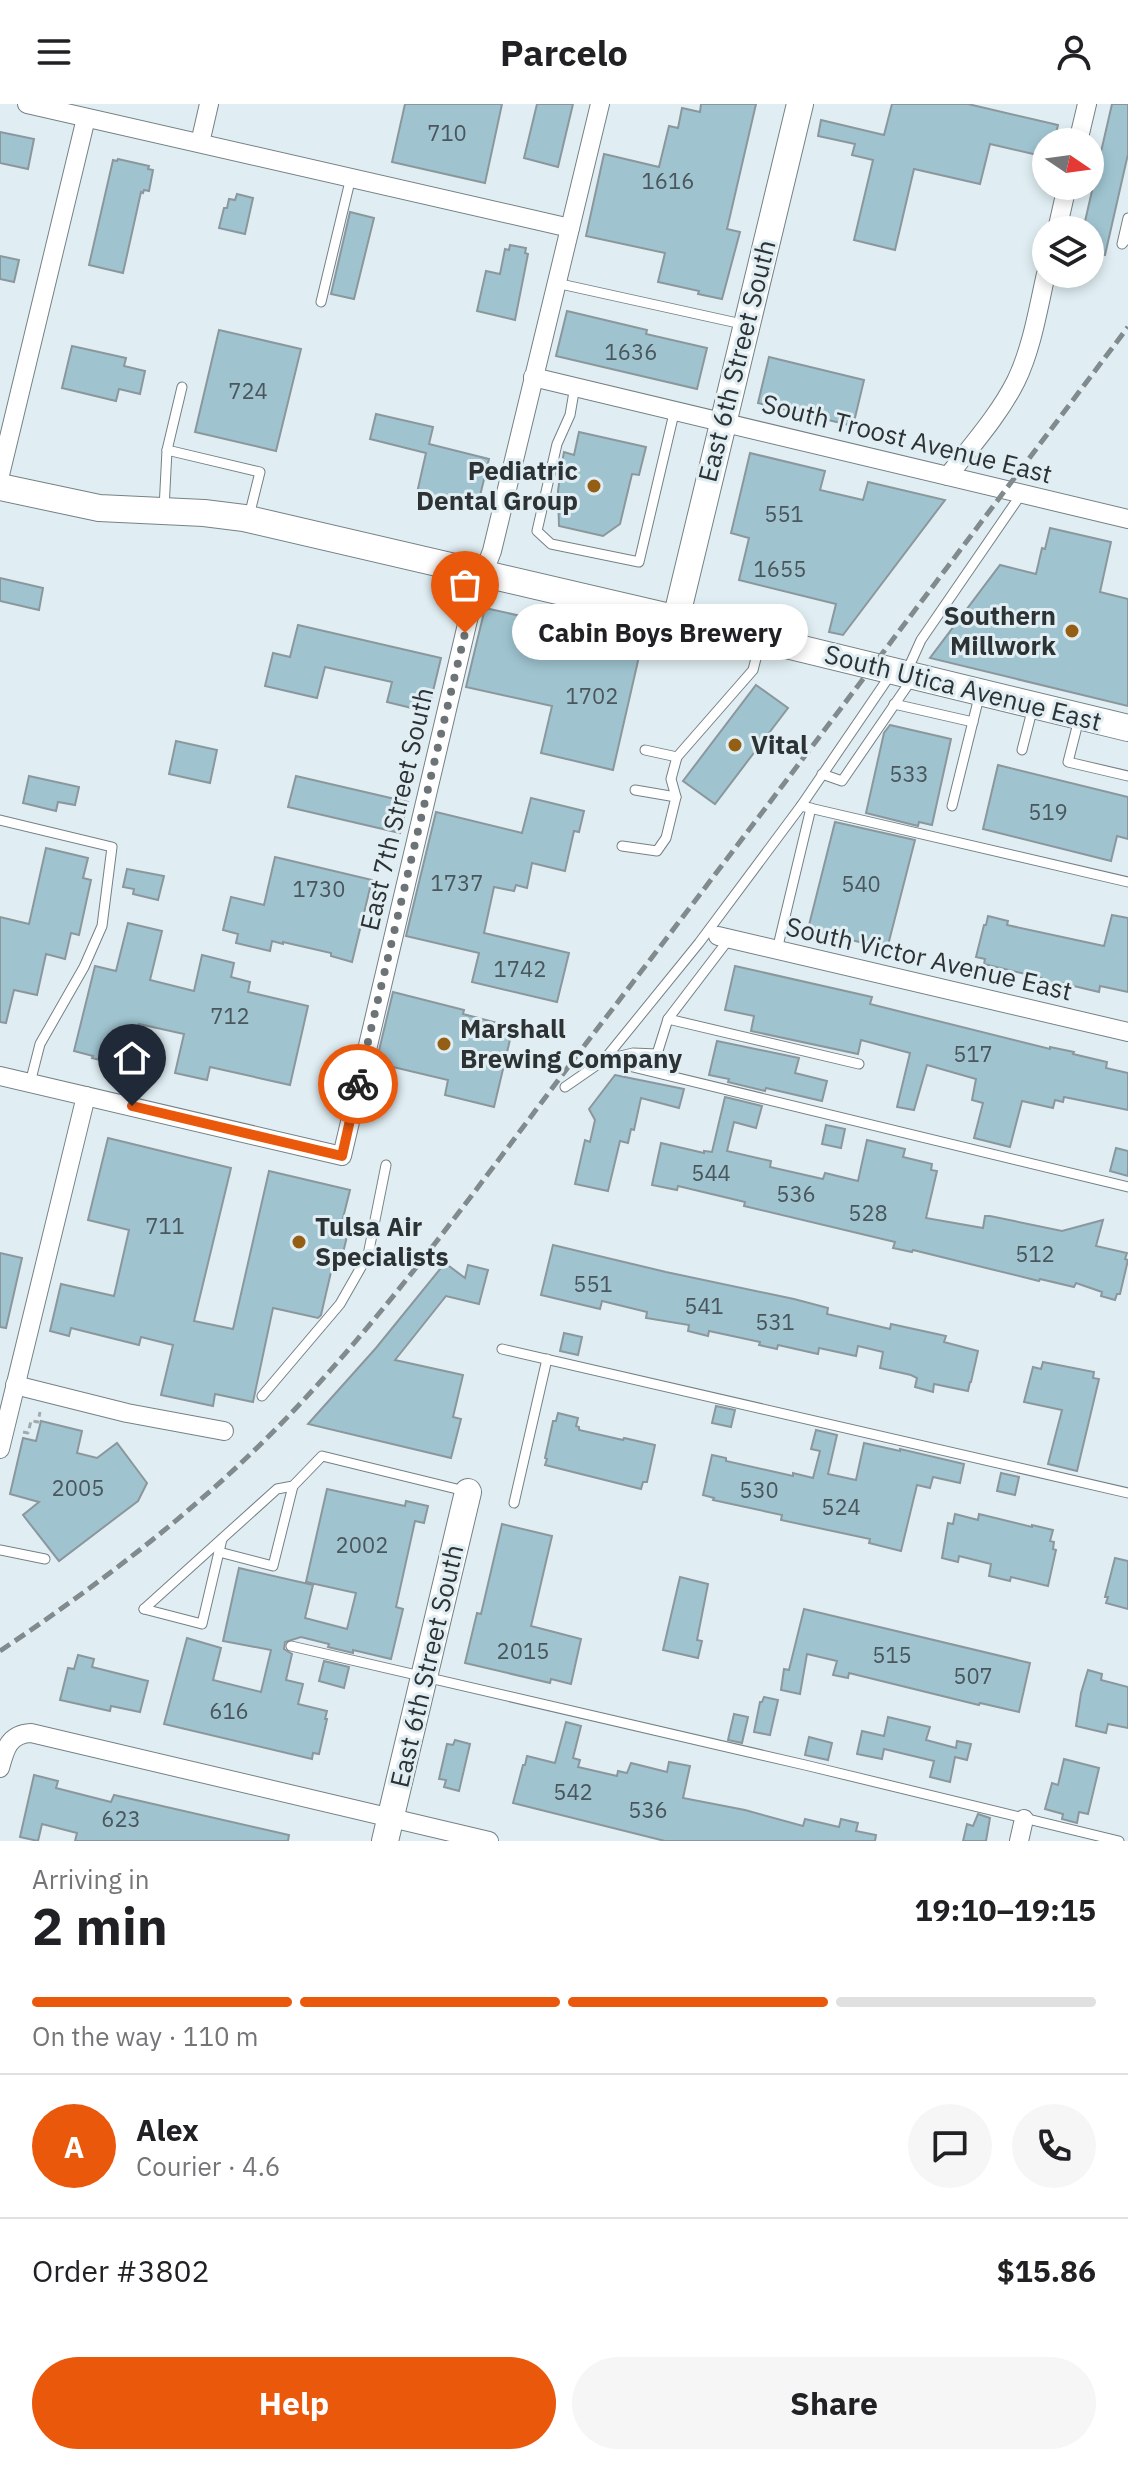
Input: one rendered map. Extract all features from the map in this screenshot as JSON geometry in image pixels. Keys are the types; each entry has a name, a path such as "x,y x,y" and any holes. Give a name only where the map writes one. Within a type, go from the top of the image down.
{"main road":[{"name":"East 6th Street South","path":"676,619 800,104"},
{"name":"South Utica Avenue East","path":"0,487 99,508 204,513 248,520 1128,728"},
{"name":"East 6th Street South","path":"388,1830 468,1492"}],"street":[{"path":"27,104 570,228"},
{"path":"200,143 209,104"},
{"name":"East 7th Street South","path":"86,1096 342,1156 472,603 492,551 600,104"},
{"path":"1081,128 1087,104"},
{"path":"0,475 86,118"},
{"path":"948,476 1003,404 1018,378 1043,288"},
{"name":"South Troost Avenue East","path":"533,377 1128,519"},
{"name":"South Victor Avenue East","path":"724,938 1128,1032"},
{"path":"0,1076 86,1096 0,1449"},
{"path":"15,1385 127,1413 224,1431"},
{"path":"0,1768 9,1742 16,1735 31,1733 388,1830 489,1841"},
{"path":"1019,1841 1024,1819"}],"lane":[{"path":"321,302 351,177"},
{"path":"1128,218 1122,244 1128,237"},
{"path":"556,283 746,325"},
{"path":"575,386 570,415 557,444 537,531 551,544 639,562 675,409"},
{"path":"164,511 167,450 182,387"},
{"path":"167,450 260,472 248,520"},
{"path":"822,774 842,781 894,704 904,674 921,640 1022,493"},
{"path":"622,846 657,851 666,838 676,797 671,779 677,757 753,670 761,639"},
{"path":"565,1087 604,1060 806,807 822,774 904,674"},
{"path":"952,806 980,692"},
{"path":"894,704 973,722"},
{"path":"1022,750 1033,705"},
{"path":"1080,716 1068,762 1128,775"},
{"path":"645,750 677,757"},
{"path":"635,790 676,797"},
{"path":"806,807 1128,882"},
{"path":"777,950 806,807"},
{"path":"0,820 112,847 102,926 84,967 40,1044 30,1083"},
{"path":"604,1060 633,1053 657,1054 668,1019 724,938"},
{"path":"668,1019 859,1064"},
{"path":"604,1060 1128,1187"},
{"path":"262,1396 340,1304 368,1255 386,1165"},
{"path":"502,1349 1128,1493"},
{"path":"514,1503 547,1359"},
{"path":"219,1552 273,1566 293,1486 322,1456 468,1492"},
{"path":"222,1539 202,1624 144,1609 277,1489 293,1486"},
{"path":"0,1550 45,1559"},
{"path":"291,1646 1119,1841"}],"path":[{"path":"5,1428 28,1433 31,1421 38,1422 45,1392"}],"building":[{"path":"405,104 502,104 485,183 392,162"},
{"path":"537,104 573,104 558,167 524,158"},
{"path":"701,104 756,104 727,229 740,232 722,299 658,282 665,253 586,236 604,154 659,167 669,126 678,128 682,108 700,112"},
{"path":"892,104 968,104 1058,125 1057,128 1032,128 1032,154 990,144 980,184 914,169 895,250 854,240 873,160 852,155 855,144 818,136 821,120 884,135"},
{"path":"1112,104 1128,104 1128,154 1105,255 1104,216 1086,216 1090,200 1104,200 1104,139"},
{"path":"0,132 34,139 28,169 0,163"},
{"path":"113,160 149,166 148,169 153,170 149,191 141,192 123,273 89,265"},
{"path":"237,194 253,198 245,234 219,228 224,208 227,208 229,199 235,200"},
{"path":"350,212 374,218 354,299 331,294"},
{"path":"510,245 526,248 525,253 528,254 515,320 477,311 486,271 500,274 505,249 509,250"},
{"path":"0,256 19,260 14,282 0,279"},
{"path":"567,311 707,348 697,389 556,356"},
{"path":"219,330 301,349 276,451 195,432"},
{"path":"72,346 126,358 124,366 145,371 140,394 119,389 116,401 62,388"},
{"path":"769,357 864,380 853,426 758,403"},
{"path":"376,414 433,427 429,444 489,459 477,508 417,493 426,453 370,439"},
{"name":"Pediatric Dental Group","path":"579,432 646,447 639,475 632,474 620,524 603,536 559,526 558,491 564,452 574,455"},
{"path":"750,453 825,471 820,490 863,500 868,482 945,500 843,635 829,632 836,604 739,580 749,538 731,533"},
{"name":"Southern Millwork","path":"1050,528 1111,542 1100,592 1128,599 1128,706 930,658 1000,565 1036,574"},
{"path":"0,578 43,588 39,610 0,601"},
{"path":"485,608 570,627 571,622 643,639 613,770 541,753 552,706 466,687"},
{"path":"298,625 441,658 428,712 387,702 392,682 325,667 317,698 265,686 273,653 290,657"},
{"name":"Vital","path":"756,685 788,708 715,804 683,781"},
{"path":"890,725 951,739 932,825 919,822 918,826 866,813 884,733"},
{"path":"176,741 217,750 210,783 169,774"},
{"path":"998,765 1128,797 1128,839 1117,836 1111,861 983,829"},
{"path":"29,776 79,787 75,805 58,802 56,811 23,803"},
{"path":"296,776 408,802 400,833 288,807"},
{"path":"531,798 584,811 579,832 574,831 565,871 532,863 527,888 516,885 514,891 494,887 484,933 569,953 557,1002 472,982 479,953 406,936 436,812 522,833"},
{"path":"835,822 915,840 887,949 808,929"},
{"path":"46,848 88,858 83,878 91,880 79,935 71,933 65,959 46,954 37,995 14,990 6,1023 0,1022 0,917 29,924"},
{"path":"275,857 372,880 352,962 331,956 331,953 283,942 272,941 270,951 236,943 238,934 223,930 231,897 264,905"},
{"path":"127,869 164,876 158,900 133,894 134,889 123,887"},
{"path":"1112,915 1128,918 1128,992 1100,986 1099,992 1061,983 1060,988 1040,983 1042,978 984,964 985,959 976,957 988,916 1008,921 1007,925 1104,946"},
{"path":"128,923 162,931 150,980 194,991 202,955 234,963 231,977 250,982 248,992 308,1006 290,1085 210,1067 207,1080 175,1073 184,1034 139,1024 129,1067 74,1051 95,966 116,971"},
{"path":"735,966 872,997 870,1004 1107,1062 1106,1068 1128,1073 1128,1110 1064,1097 1063,1102 1055,1100 1053,1108 1022,1101 1010,1147 974,1138 983,1103 972,1100 976,1079 927,1065 914,1110 897,1107 910,1053 861,1040 858,1054 751,1031 754,1016 725,1010"},
{"name":"Marshall Brewing Company","path":"393,992 464,1010 463,1014 513,1027 494,1107 445,1095 448,1080 376,1063"},
{"path":"717,1041 799,1058 795,1073 827,1081 822,1101 766,1088 765,1091 709,1075"},
{"path":"615,1075 684,1089 679,1108 641,1098 628,1143 620,1141 608,1191 575,1184 585,1140 590,1142 595,1120 589,1109"},
{"path":"725,1097 762,1106 756,1128 734,1122 727,1151 771,1161 770,1167 823,1179 825,1173 858,1181 867,1140 905,1149 903,1157 932,1164 931,1170 937,1171 926,1218 983,1228 985,1216 990,1216 1062,1231 1103,1220 1096,1246 1127,1253 1120,1294 1115,1300 1076,1283 1074,1287 1039,1281 913,1250 893,1248 895,1242 744,1206 745,1202 678,1186 677,1190 652,1185 661,1143 712,1152"},
{"path":"826,1125 845,1129 841,1148 822,1144"},
{"path":"108,1138 231,1168 194,1321 233,1329 269,1171 350,1190 341,1226 349,1228 342,1257 335,1255 321,1315 318,1318 273,1308 253,1402 215,1394 213,1406 161,1395 173,1345 141,1337 139,1345 71,1328 69,1336 50,1331 61,1284 114,1296 129,1230 88,1220"},
{"path":"1116,1148 1128,1151 1128,1176 1110,1171"},
{"path":"553,1245 794,1299 828,1308 827,1314 890,1329 891,1324 946,1336 944,1342 978,1351 968,1391 934,1384 933,1392 915,1387 917,1378 880,1368 883,1352 858,1346 856,1356 819,1348 818,1354 778,1345 777,1349 759,1345 760,1342 709,1331 708,1336 688,1331 689,1325 646,1318 647,1312 602,1301 600,1309 541,1295"},
{"path":"0,1253 22,1258 6,1328 0,1327"},
{"path":"445,1263 465,1278 468,1265 488,1270 479,1304 446,1296 395,1360 463,1375 453,1417 461,1419 451,1458 308,1424 376,1348"},
{"path":"564,1333 582,1337 578,1355 560,1351"},
{"path":"1043,1362 1094,1372 1093,1378 1099,1379 1077,1471 1048,1464 1062,1410 1024,1402 1033,1367 1041,1369"},
{"path":"716,1406 735,1410 731,1427 712,1423"},
{"path":"558,1413 578,1418 576,1426 579,1430 655,1445 647,1482 643,1482 641,1489 545,1465 553,1421 556,1421"},
{"path":"41,1421 82,1431 77,1453 97,1458 117,1443 147,1483 138,1501 59,1561 23,1515 39,1502 10,1494 23,1438 36,1441"},
{"path":"816,1430 837,1435 828,1474 856,1480 864,1443 964,1464 960,1483 933,1477 930,1488 917,1485 901,1551 869,1543 870,1539 781,1520 782,1515 703,1495 712,1455 726,1458 726,1461 813,1478 820,1451 811,1449"},
{"path":"1001,1473 1019,1477 1015,1495 997,1491"},
{"path":"327,1489 405,1506 406,1501 428,1506 424,1523 415,1521 396,1607 403,1609 391,1659 328,1647 329,1644 301,1637 285,1642 284,1649 292,1654 286,1680 303,1684 298,1704 327,1711 319,1754 313,1753 312,1759 164,1724 187,1638 221,1648 213,1680 261,1692 271,1650 223,1641 239,1568 313,1585 305,1618 347,1629 356,1593 306,1582"},
{"path":"955,1514 978,1520 979,1514 1053,1530 1050,1541 1054,1542 1053,1549 1056,1550 1048,1586 1011,1577 1010,1581 989,1576 991,1564 959,1556 958,1562 942,1558 948,1523 953,1524"},
{"path":"502,1524 552,1536 531,1626 581,1639 571,1684 551,1679 550,1683 465,1663 477,1613 481,1614"},
{"path":"1115,1558 1128,1561 1128,1609 1106,1603"},
{"path":"680,1577 708,1584 697,1640 702,1641 698,1658 663,1650"},
{"path":"804,1609 1030,1663 1019,1712 849,1673 848,1678 833,1675 837,1661 807,1654 800,1694 781,1690 784,1669 789,1670"},
{"path":"78,1655 94,1659 92,1667 148,1681 140,1712 111,1706 110,1711 60,1700 68,1668 74,1669"},
{"path":"324,1661 349,1667 344,1688 319,1681"},
{"path":"1088,1670 1102,1674 1101,1680 1128,1687 1128,1728 1108,1724 1106,1733 1076,1726"},
{"path":"764,1697 778,1700 770,1735 754,1732 760,1702"},
{"path":"734,1714 748,1717 742,1743 728,1740"},
{"path":"888,1717 930,1727 926,1740 956,1748 957,1741 971,1744 967,1760 955,1757 950,1782 930,1777 934,1761 884,1749 882,1759 857,1754 862,1731 884,1736"},
{"path":"566,1722 581,1726 573,1758 580,1760 578,1767 617,1776 618,1771 627,1773 631,1763 667,1772 669,1762 690,1766 683,1798 745,1810 803,1826 805,1819 839,1827 841,1819 858,1823 856,1831 876,1835 875,1841 665,1841 513,1803 527,1756 555,1763"},
{"path":"809,1737 832,1743 828,1760 805,1755"},
{"path":"455,1740 470,1744 459,1791 444,1787 446,1780 439,1779 447,1744 453,1745"},
{"path":"1064,1759 1099,1768 1088,1814 1079,1812 1077,1823 1062,1819 1063,1814 1045,1809 1052,1783 1058,1785"},
{"path":"34,1775 58,1781 56,1788 111,1802 114,1795 289,1835 288,1841 75,1841 77,1833 42,1824 38,1841 20,1837"},
{"path":"978,1814 990,1818 986,1841 963,1841 967,1824 973,1826"}],"railway":[{"path":"0,1651 118,1567 193,1506 264,1441 341,1359 460,1210 1128,327"}],"way so far":[{"path":"358,1084 465,633"}],"place":[{"name":"Pediatric Dental Group","path":"594,486"},
{"name":"Southern Millwork","path":"1072,631"},
{"name":"Cabin Boys Brewery","path":"465,633"},
{"name":"Vital","path":"735,745"},
{"name":"Marshall Brewing Company","path":"444,1044"},
{"name":"Tulsa Air Specialists","path":"299,1242"}],"route":[{"path":"132,1106 342,1156 358,1084"}]}
